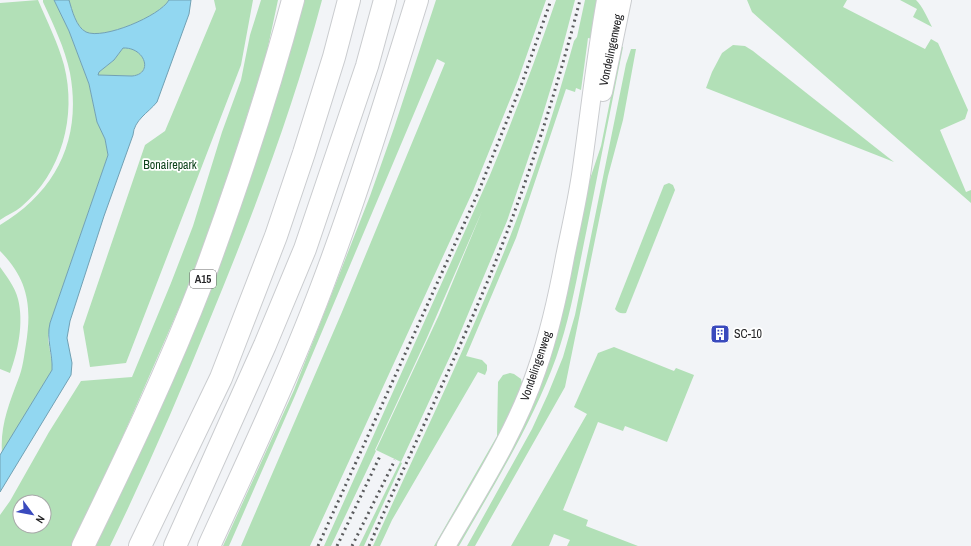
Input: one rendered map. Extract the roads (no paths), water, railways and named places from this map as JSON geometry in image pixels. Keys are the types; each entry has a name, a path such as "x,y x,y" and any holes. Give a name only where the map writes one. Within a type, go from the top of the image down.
{"highway":[{"name":"A15","path":"83,546 140,427 203,279 254,133 293,0"},
{"path":"140,546 221,378 276,236 334,57 349,0"},
{"path":"175,546 265,345 305,249 367,66 385,0"},
{"path":"367,66 398,18 404,0"},
{"path":"209,546 275,401 321,290 362,178 417,0"},
{"path":"405,39 421,0"}],"street":[{"name":"Vondelingenweg","path":"446,546 501,450 526,398 546,341 555,304 582,169 599,38 606,0"},
{"name":"Vondelingenweg","path":"582,169 593,142 622,0"}],"water":[{"path":"54,0 69,0 75,18 80,26 86,32 94,34 117,30 130,25 155,13 169,0 191,0 189,14 157,102 142,117 134,130 70,321 67,338 72,363 71,375 0,492 0,455 52,370 52,358 49,341 50,323 108,155 105,139 97,122 89,84 69,31","holes":["123,48 131,49 137,52 144,61 145,66 143,71 132,76 98,75 99,72 114,60"]}],"railway":[{"path":"318,546 478,193 522,83 551,0"},
{"path":"369,546 462,342 504,240 540,138 580,0"},
{"path":"337,546 381,454"},
{"path":"352,546 395,460"}],"place":[{"name":"SC-10","path":"720,334"}],"park label":[{"name":"Bonairepark","path":"170,165"}]}
